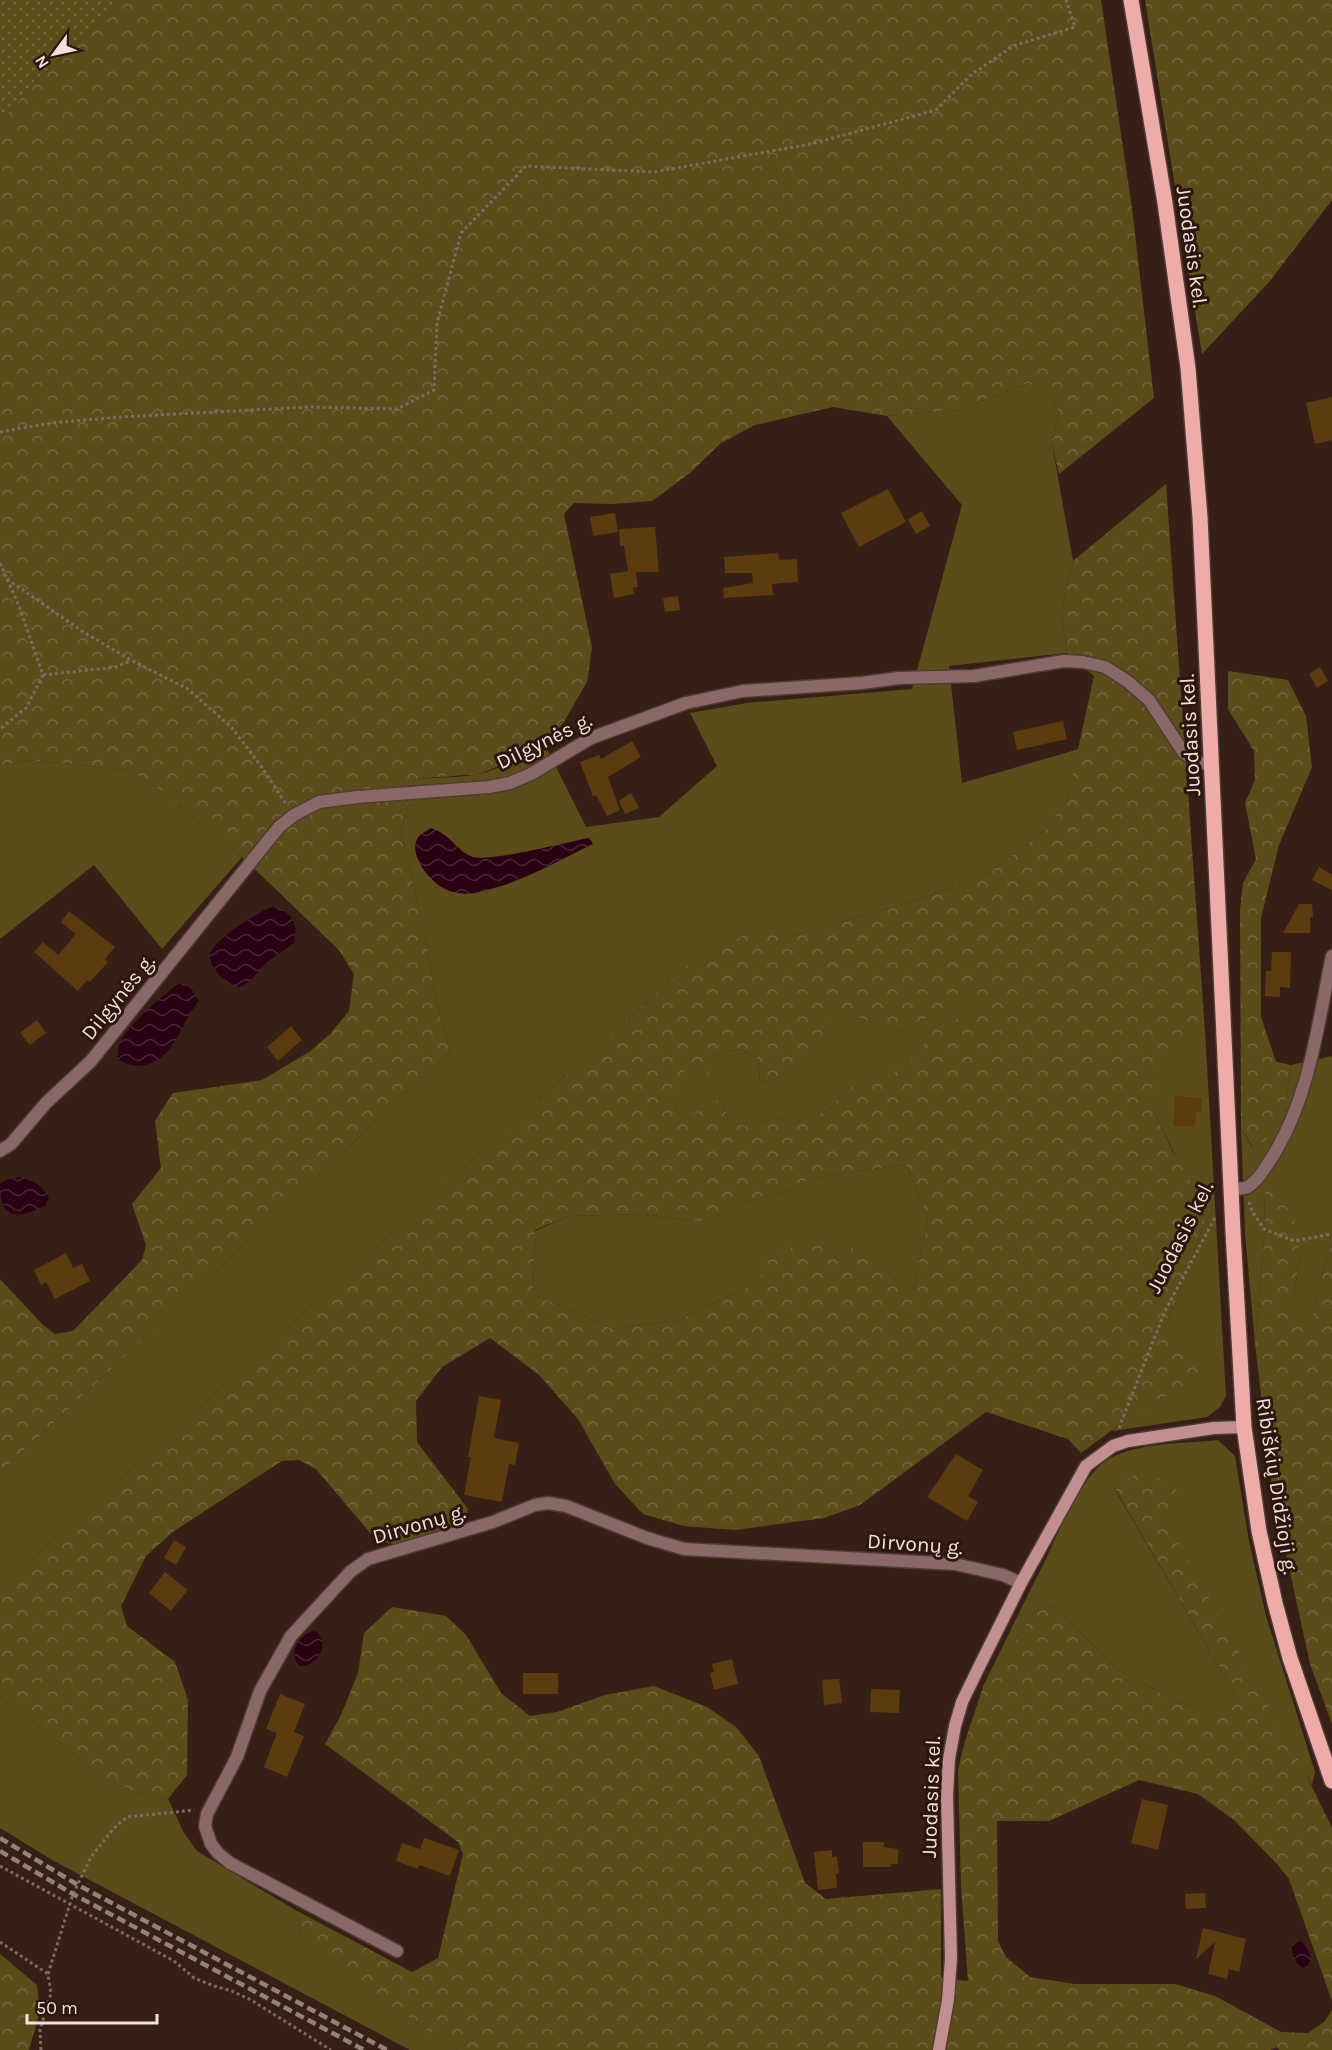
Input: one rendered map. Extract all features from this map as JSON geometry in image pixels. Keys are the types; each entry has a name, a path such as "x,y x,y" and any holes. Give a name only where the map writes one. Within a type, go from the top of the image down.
{"main road":[{"name":"Juodasis kel.","path":"1131,0 1165,203 1188,368 1200,517 1212,765 1238,1188"},
{"name":"Ribiškių Didžioji g.","path":"1238,1188 1244,1427 1259,1531 1290,1658 1332,1781"}],"street":[{"name":"Dilgynės g.","path":"0,1151 11,1144 46,1103 91,1061 264,843 294,815 319,802 489,787 510,783 549,764 591,738 620,726 686,703 732,693 899,678 974,676 1064,661 1105,667 1127,681 1149,700 1184,753 1197,762 1212,765"},
{"path":"1238,1188 1260,1176 1282,1144 1297,1109 1311,1059 1332,956"},
{"name":"Juodasis kel.","path":"939,2050 948,2000 951,1958 947,1796 955,1726 962,1702 1021,1583 1086,1466 1113,1446 1214,1428 1244,1427"},
{"name":"Dirvonų g.","path":"398,1951 230,1863 218,1853 207,1835 205,1826 211,1808 237,1758 260,1691 291,1636 350,1572 368,1559 493,1522 535,1505 548,1503 566,1506 647,1538 684,1549 955,1564 1003,1575 1021,1583"}],"path":[{"path":"0,432 51,423 132,417 309,407 397,409 434,390 437,323 461,233 526,166 654,172 811,144 936,110 971,75 1013,46 1075,27 1066,0"},
{"path":"0,563 43,675 26,708 0,729"},
{"path":"7,579 85,633 130,660 188,689 232,728 294,815"},
{"path":"43,675 116,667 130,660"},
{"path":"1238,1188 1264,1230 1294,1241 1332,1234"},
{"name":"Juodasis kel.","path":"1113,1446 1165,1311 1238,1188"},
{"path":"41,2050 40,2030 51,1993 48,1974 70,1905 91,1857 113,1829 127,1817 211,1808"},
{"path":"0,1866 174,1961 194,1978 251,2000 331,2050"},
{"path":"0,1942 48,1974"}],"green space":[{"path":"0,0 115,0 111,12 35,82 0,122"},
{"path":"115,0 1101,0 1132,208 1154,398 1059,474 1052,444 1059,413 1052,399 1028,383 959,410 887,416 833,407 755,425 721,443 690,473 652,501 612,504 574,503 564,514 592,648 587,682 562,725 514,760 479,774 415,779 401,832 426,939 435,996 450,1052 0,1473 0,1279 43,1325 55,1334 73,1331 142,1260 146,1245 132,1204 161,1168 155,1121 173,1093 262,1080 309,1052 330,1034 349,1011 354,974 339,950 242,857 158,788 127,770 29,760 0,766 0,122 35,82 111,12"},
{"path":"1145,0 1332,0 1332,200 1269,282 1202,354"},
{"path":"1028,383 1052,399 1059,413 1052,444 1073,561 1061,613 1067,653 949,666 962,783 1079,749 1067,800 1043,832 989,873 924,898 795,935 762,926 692,961 0,1588 0,1473 450,1052 435,996 426,939 401,832 415,779 466,776 485,772 508,764 543,741 586,827 659,817 717,766 690,713 747,703 912,689 962,505 887,416 959,410"},
{"path":"1166,484 1205,1031 1177,1049 1154,1079 1154,1112 1173,1152 1204,1204 1206,1218 1164,1332 1180,1351 1202,1354 1198,1377 1130,1417 1081,1453 1068,1439 986,1412 860,1505 824,1518 735,1530 684,1526 643,1514 615,1484 578,1419 539,1375 490,1338 442,1367 416,1401 417,1442 468,1509 464,1522 399,1545 377,1541 316,1469 299,1460 282,1461 174,1531 146,1556 121,1606 127,1626 175,1662 188,1700 187,1775 168,1799 135,1792 104,1778 0,1696 0,1588 692,961 762,926 795,935 924,898 989,873 1043,832 1067,800 1094,676 1067,653 1061,613 1073,561","holes":["969,997 980,1011 932,1027 917,1057 868,1089 847,1086 830,1109 793,1124 781,1117 750,1127 728,1121 722,1098 695,1113 689,1120 674,1110 684,1070 709,1075 714,1055 740,1049 758,1058 760,1083 780,1078 828,1044 827,1007 900,1032","906,1164 928,1218 913,1291 885,1271 865,1241 834,1257 823,1238 760,1258 762,1280 678,1320 613,1329 533,1294 535,1230 569,1216 643,1214 706,1222 742,1202 783,1193 814,1178"]},
{"path":"1228,671 1288,680 1306,716 1312,767 1279,845 1261,918 1261,1017 1276,1062 1291,1065 1284,1112 1265,1141 1253,1147 1241,1129 1240,909 1243,883 1256,859 1245,803 1255,780 1254,751 1228,709"},
{"path":"29,760 127,770 158,788 242,857 162,949 94,865 0,939 0,766"},
{"path":"969,997 980,1011 932,1027 918,1057 868,1090 847,1086 830,1109 793,1124 781,1117 750,1127 728,1121 722,1098 689,1120 674,1110 683,1070 714,1055 740,1049 758,1058 760,1083 780,1078 827,1044 827,1007 900,1032"},
{"path":"1205,1031 1226,1396 1220,1407 1207,1417 1112,1431 1130,1417 1180,1351 1164,1332 1206,1218 1154,1112 1154,1079 1177,1049"},
{"path":"1332,1056 1332,1246 1308,1334 1292,1307 1300,1255 1265,1192 1264,1242 1255,1344 1245,1233 1241,1129 1252,1147 1284,1112 1291,1065"},
{"path":"906,1164 928,1218 913,1291 885,1271 865,1241 834,1257 762,1280 678,1320 613,1329 533,1294 535,1231 569,1216 643,1214 706,1222 742,1202 783,1193 814,1178"},
{"path":"1290,1190 1300,1255 1292,1307 1308,1333 1332,1246 1332,1724 1310,1664 1273,1494 1255,1344 1264,1242 1265,1192"},
{"path":"1218,1440 1235,1456 1249,1541 1266,1616 1315,1772 1312,1785 1164,1517 1186,1502 1141,1471 1114,1488 1238,1699 1216,1716 1172,1699 1115,1668 1054,1605 1034,1613 984,1684 1070,1508 1097,1468 1107,1460 1132,1450"},
{"path":"1141,1471 1172,1483 1186,1503 1165,1518 1304,1770 1332,1828 1332,2001 1289,1879 1278,1865 1234,1820 1198,1794 1139,1780 1049,1821 997,1821 998,1941 1006,1957 1030,1977 1075,1984 1175,1984 1215,1996 1281,2032 1308,2033 1324,2022 1332,2010 1332,2050 1280,2050 1277,2047 1270,2050 458,2050 326,1963 299,1933 297,1911 412,1972 438,1958 463,1854 458,1842 325,1744 341,1715 358,1673 364,1633 392,1607 446,1616 466,1635 501,1693 530,1716 557,1712 605,1695 654,1686 707,1707 736,1727 759,1756 805,1883 826,1899 941,1889 941,1978 968,1981 961,1887 958,1769 984,1684 1034,1613 1054,1605 1115,1668 1172,1699 1216,1716 1238,1699 1114,1487"},
{"path":"0,1696 104,1778 135,1792 168,1799 184,1833 197,1851 297,1911 299,1933 326,1963 458,2050 410,2050 54,1861 0,1828"},
{"path":"0,1954 37,1985 40,2010 29,2050 0,2050"}],"water":[{"path":"431,828 444,835 467,854 482,858 589,838 593,844 509,884 475,893 461,893 451,892 438,885 418,860 415,846 417,839"},
{"path":"272,907 285,911 292,919 295,924 294,943 266,963 242,987 227,982 219,975 212,963 210,954 213,948 237,927"},
{"path":"182,982 192,990 199,1001 171,1047 156,1061 145,1065 131,1065 118,1059 121,1040 131,1026 158,1000"},
{"path":"19,1177 33,1182 44,1190 49,1198 45,1206 18,1215 7,1211 3,1205 0,1184 8,1179"},
{"path":"316,1631 322,1642 320,1654 306,1666 299,1666 295,1655 297,1644 305,1635"},
{"path":"1299,1940 1306,1946 1311,1959 1303,1968 1292,1953 1292,1946"}],"building":[{"path":"1332,397 1332,440 1315,444 1306,403"},
{"path":"888,489 906,522 859,547 841,513"},
{"path":"922,511 930,526 916,534 908,519"},
{"path":"615,513 618,532 593,536 590,517"},
{"path":"655,527 659,572 636,572 638,587 633,588 634,594 614,598 610,574 628,571 624,546 620,546 619,529"},
{"path":"778,553 779,560 797,559 798,582 772,584 773,595 724,598 723,588 753,583 752,573 725,573 724,557"},
{"path":"678,596 680,610 665,612 663,598"},
{"path":"1320,667 1328,681 1317,688 1309,674"},
{"path":"1063,721 1067,739 1017,750 1013,732"},
{"path":"632,741 641,757 608,777 620,810 607,816 596,795 593,796 580,762 599,755 601,759"},
{"path":"631,793 639,808 625,814 619,801"},
{"path":"1319,867 1332,875 1332,890 1312,880"},
{"path":"1299,904 1312,904 1313,917 1310,917 1310,933 1283,933"},
{"path":"69,911 115,947 105,959 108,962 90,982 87,980 78,991 34,952 43,942 58,955 76,934 61,922"},
{"path":"1272,952 1291,952 1290,988 1280,987 1280,997 1265,996 1266,971 1271,971"},
{"path":"37,1020 46,1033 30,1045 20,1033"},
{"path":"291,1026 302,1040 278,1061 267,1047"},
{"path":"1175,1096 1202,1098 1201,1112 1196,1111 1195,1127 1174,1126"},
{"path":"66,1253 73,1268 82,1264 90,1281 55,1299 46,1282 41,1285 34,1270"},
{"path":"479,1396 501,1400 494,1438 519,1443 515,1465 509,1464 502,1502 464,1495"},
{"path":"956,1454 983,1470 968,1496 978,1502 967,1521 927,1497"},
{"path":"174,1540 186,1547 176,1565 164,1558"},
{"path":"165,1572 188,1590 171,1611 149,1593"},
{"path":"732,1659 738,1684 714,1690 710,1673 714,1672 712,1664"},
{"path":"523,1673 558,1673 558,1694 523,1694"},
{"path":"839,1679 842,1703 824,1705 822,1680"},
{"path":"871,1689 900,1690 899,1713 870,1712"},
{"path":"280,1694 305,1704 294,1732 304,1736 287,1777 264,1767 277,1733 266,1729"},
{"path":"1142,1799 1168,1805 1158,1850 1131,1843"},
{"path":"424,1838 459,1850 450,1876 419,1865 418,1869 396,1861 402,1843 420,1849"},
{"path":"863,1842 884,1842 884,1847 898,1849 898,1864 891,1864 891,1867 863,1867"},
{"path":"832,1850 832,1857 837,1856 839,1873 836,1874 837,1888 818,1890 814,1852"},
{"path":"1205,1893 1206,1908 1186,1909 1185,1894"},
{"path":"1203,1928 1246,1939 1239,1972 1229,1969 1227,1979 1208,1974 1215,1942 1196,1959"}],"railway":[{"path":"0,1838 78,1885 387,2050"},
{"path":"0,1851 73,1894 364,2050"}]}
